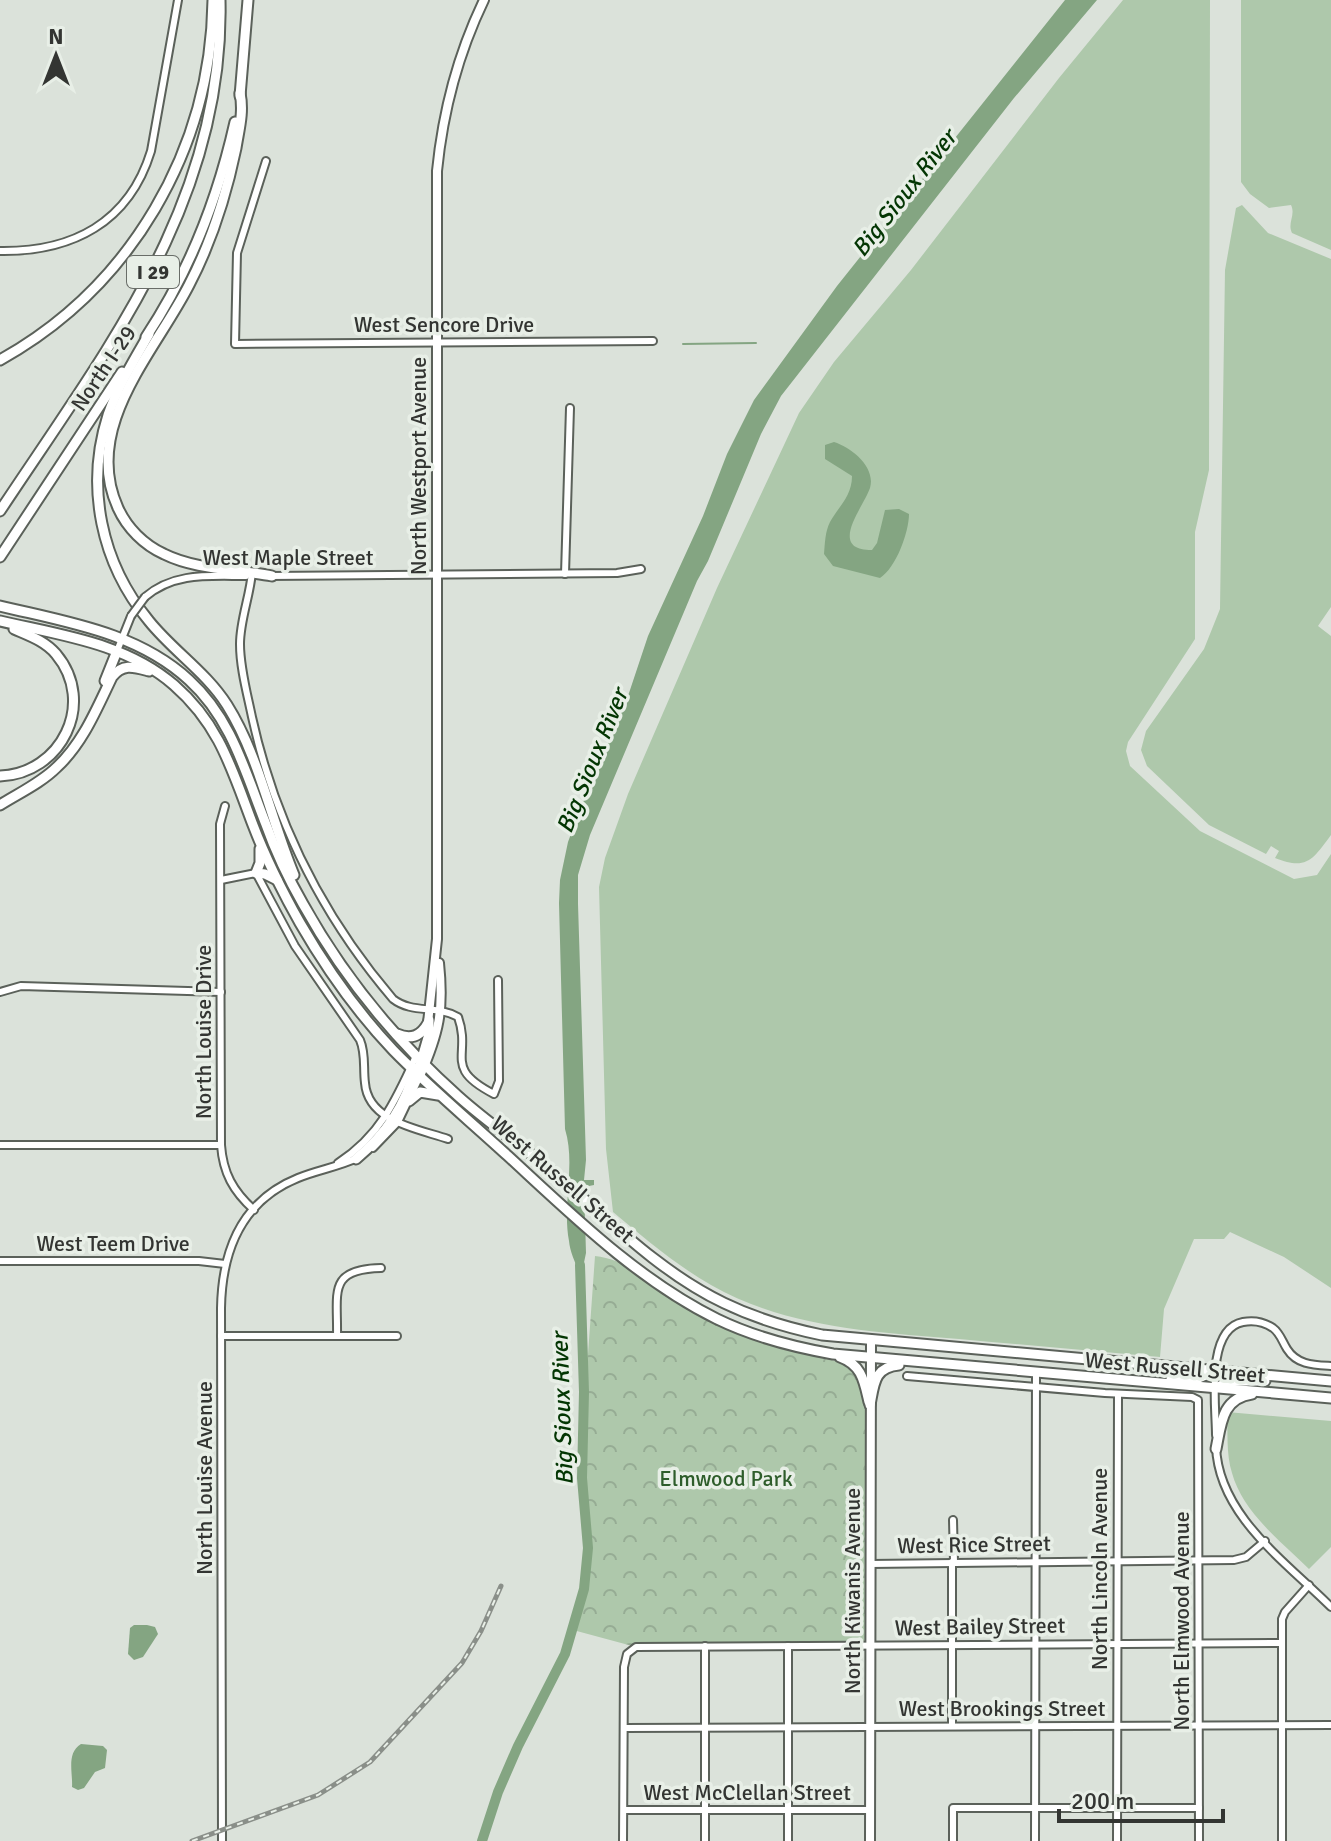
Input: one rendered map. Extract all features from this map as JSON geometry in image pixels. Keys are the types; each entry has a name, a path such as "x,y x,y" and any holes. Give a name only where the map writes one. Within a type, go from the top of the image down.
{"highway":[{"path":"0,360 45,332 80,302 115,266 150,219 179,163 199,108 208,66 213,0"},
{"name":"North I-29","path":"0,511 121,327 170,237 193,175 209,114 218,54 220,0"},
{"name":"North I-29","path":"0,557 149,334 178,282 205,222 228,150 240,93 248,0"},
{"path":"240,93 243,106 227,191 211,239 180,303 123,399 112,432 108,462 116,503 127,523 144,541 176,559 272,576"},
{"path":"149,334 117,393 102,443 98,496 105,540 130,597 154,627 205,676 232,713 315,926"},
{"name":"West Russell Street","path":"0,606 122,638 149,651 200,691 220,716 240,756 283,866 315,926 347,975 394,1031 420,1061 460,1098 551,1170 667,1269 725,1304 789,1327 822,1335 1331,1381"},
{"path":"0,622 36,638 51,649 67,670 74,699 68,731 51,756 26,772 0,776"},
{"name":"West Russell Street","path":"0,622 117,651 159,674 191,702 214,731 231,762 277,880 305,932 369,1023 415,1072 611,1248 656,1282 718,1320 763,1338 822,1352 1331,1398"},
{"path":"87,728 117,651"},
{"path":"0,805 56,769 73,750 119,669 129,666 159,674"},
{"path":"257,834 260,858 256,873 277,880"},
{"path":"394,1031 401,1036 413,1036 424,1031 430,1015"},
{"path":"356,1159 376,1140 403,1102 429,1034 430,1015"},
{"path":"409,1101 417,1094 429,1092 449,1102"},
{"path":"822,1352 856,1365 864,1380 870,1405"},
{"path":"870,1405 875,1380 884,1368 936,1364"},
{"path":"1135,1381 1199,1378 1216,1371"},
{"path":"1216,1388 1230,1381 1309,1379"},
{"path":"1216,1449 1224,1414 1231,1402 1247,1395 1284,1394"}],"main road":[{"name":"North Westport Avenue","path":"420,1061 439,1030 442,1012 437,939 436,202 440,141 459,59 484,0"},
{"name":"North Westport Avenue","path":"430,1015 437,939"},
{"name":"North Kiwanis Avenue","path":"870,1841 871,1341"}],"street":[{"path":"0,251 46,249 71,241 113,214 138,183 154,138 178,0"},
{"name":"West Sencore Drive","path":"266,161 237,253 235,344 653,341"},
{"path":"565,574 570,408"},
{"name":"West Maple Street","path":"272,576 624,573 641,569"},
{"path":"252,574 241,633 241,656 256,733 289,833 324,904 385,990 404,1006 430,1015 442,1012"},
{"name":"West Maple Street","path":"117,651 131,616 145,597 160,586 183,577 252,574"},
{"name":"North Louise Drive","path":"225,806 220,824 221,1145 225,1172 231,1185 254,1210"},
{"path":"221,880 256,873 295,946 360,1040 364,1052 367,1095 373,1104 411,1130 448,1139"},
{"name":"West Russell Street","path":"442,1012 455,1014 459,1019 461,1062 466,1074 494,1094 499,1081 498,980"},
{"path":"1,990 21,986 221,992"},
{"name":"North Louise Avenue","path":"328,1169 393,1119 409,1101 415,1072"},
{"path":"0,1145 221,1145"},
{"name":"North Louise Avenue","path":"222,1841 221,1336 225,1264 236,1234 254,1210 285,1184 356,1159"},
{"name":"West Teem Drive","path":"0,1261 199,1261 225,1264"},
{"path":"337,1336 338,1292 342,1279 355,1269 381,1268"},
{"name":"West Russell Street","path":"1216,1371 1218,1347 1224,1333 1245,1321 1260,1322 1272,1328 1298,1360 1331,1366"},
{"path":"221,1336 397,1336"},
{"path":"1216,1371 1218,1471 1229,1499 1240,1515 1331,1607"},
{"path":"1035,1841 1036,1372"},
{"name":"West Russell Street","path":"907,1376 1118,1394 1192,1397 1198,1400"},
{"name":"North Lincoln Avenue","path":"1117,1841 1118,1394"},
{"name":"North Elmwood Avenue","path":"1198,1400 1199,1841"},
{"path":"952,1726 953,1520"},
{"name":"West Rice Street","path":"870,1564 1241,1559 1265,1541"},
{"path":"1282,1841 1282,1643 1285,1612 1309,1585"},
{"name":"West Bailey Street","path":"624,1728 624,1667 630,1650 642,1646 1282,1643"},
{"path":"705,1646 705,1841"},
{"path":"788,1646 788,1841"},
{"name":"West Brookings Street","path":"624,1728 1331,1725"},
{"path":"623,1841 624,1728"},
{"path":"953,1841 953,1808 1199,1808"},
{"name":"West McClellan Street","path":"624,1810 870,1810"}],"green space":[{"path":"1123,0 1210,0 1209,470 1195,532 1195,639 1128,742 1126,751 1130,766 1200,831 1294,879 1317,875 1331,854 1331,1288 1284,1257 1230,1232 1224,1239 1194,1239 1164,1309 1160,1357 895,1334 800,1319 770,1311 711,1285 673,1260 613,1212 606,1149 599,887 605,858 628,794 717,588 799,413 834,362 911,270"},
{"path":"1241,0 1331,0 1331,250 1292,233 1291,205 1269,208 1250,194 1241,182"},
{"path":"1242,205 1268,233 1331,259 1331,607 1318,626 1331,636 1331,835 1314,856 1302,863 1275,858 1279,851 1271,846 1266,854 1209,825 1147,766 1141,750 1146,731 1204,649 1220,609 1225,270 1236,208"},
{"name":"Elmwood Park","path":"595,1256 627,1265 720,1320 859,1369 870,1405 870,1646 636,1647 573,1630 587,1569 582,1478 583,1424"},
{"path":"1227,1412 1331,1421 1331,1547 1309,1569 1264,1526 1237,1487 1229,1458"}],"shaded area":[{"path":"1065,0 1097,0 1014,98 781,396 761,434 697,581 590,835 578,875 584,1180 594,1180 594,1185 584,1187 586,1253 581,1277 567,1227 569,1156 565,1129 559,903 568,842 581,807 629,693 648,636 703,516 727,454 754,400 837,286"},
{"path":"834,442 861,459 871,480 852,526 852,543 859,548 872,550 877,543 885,510 899,509 909,514 900,549 880,578 833,566 824,554 828,526 847,495 852,476 825,459 825,445"},
{"path":"155,1627 158,1634 143,1657 134,1660 128,1654 130,1628"},
{"path":"81,1744 103,1746 107,1750 105,1768 95,1772 84,1788 78,1790 72,1787 71,1764 73,1753"}],"waterway":[{"path":"683,344 756,343"},
{"name":"Big Sioux River","path":"482,1841 498,1792 518,1746 565,1654 584,1589 588,1548 582,1478 584,1392 580,1265"}],"railway":[{"path":"192,1841 318,1795 370,1762 462,1663 481,1631 501,1586"}]}
